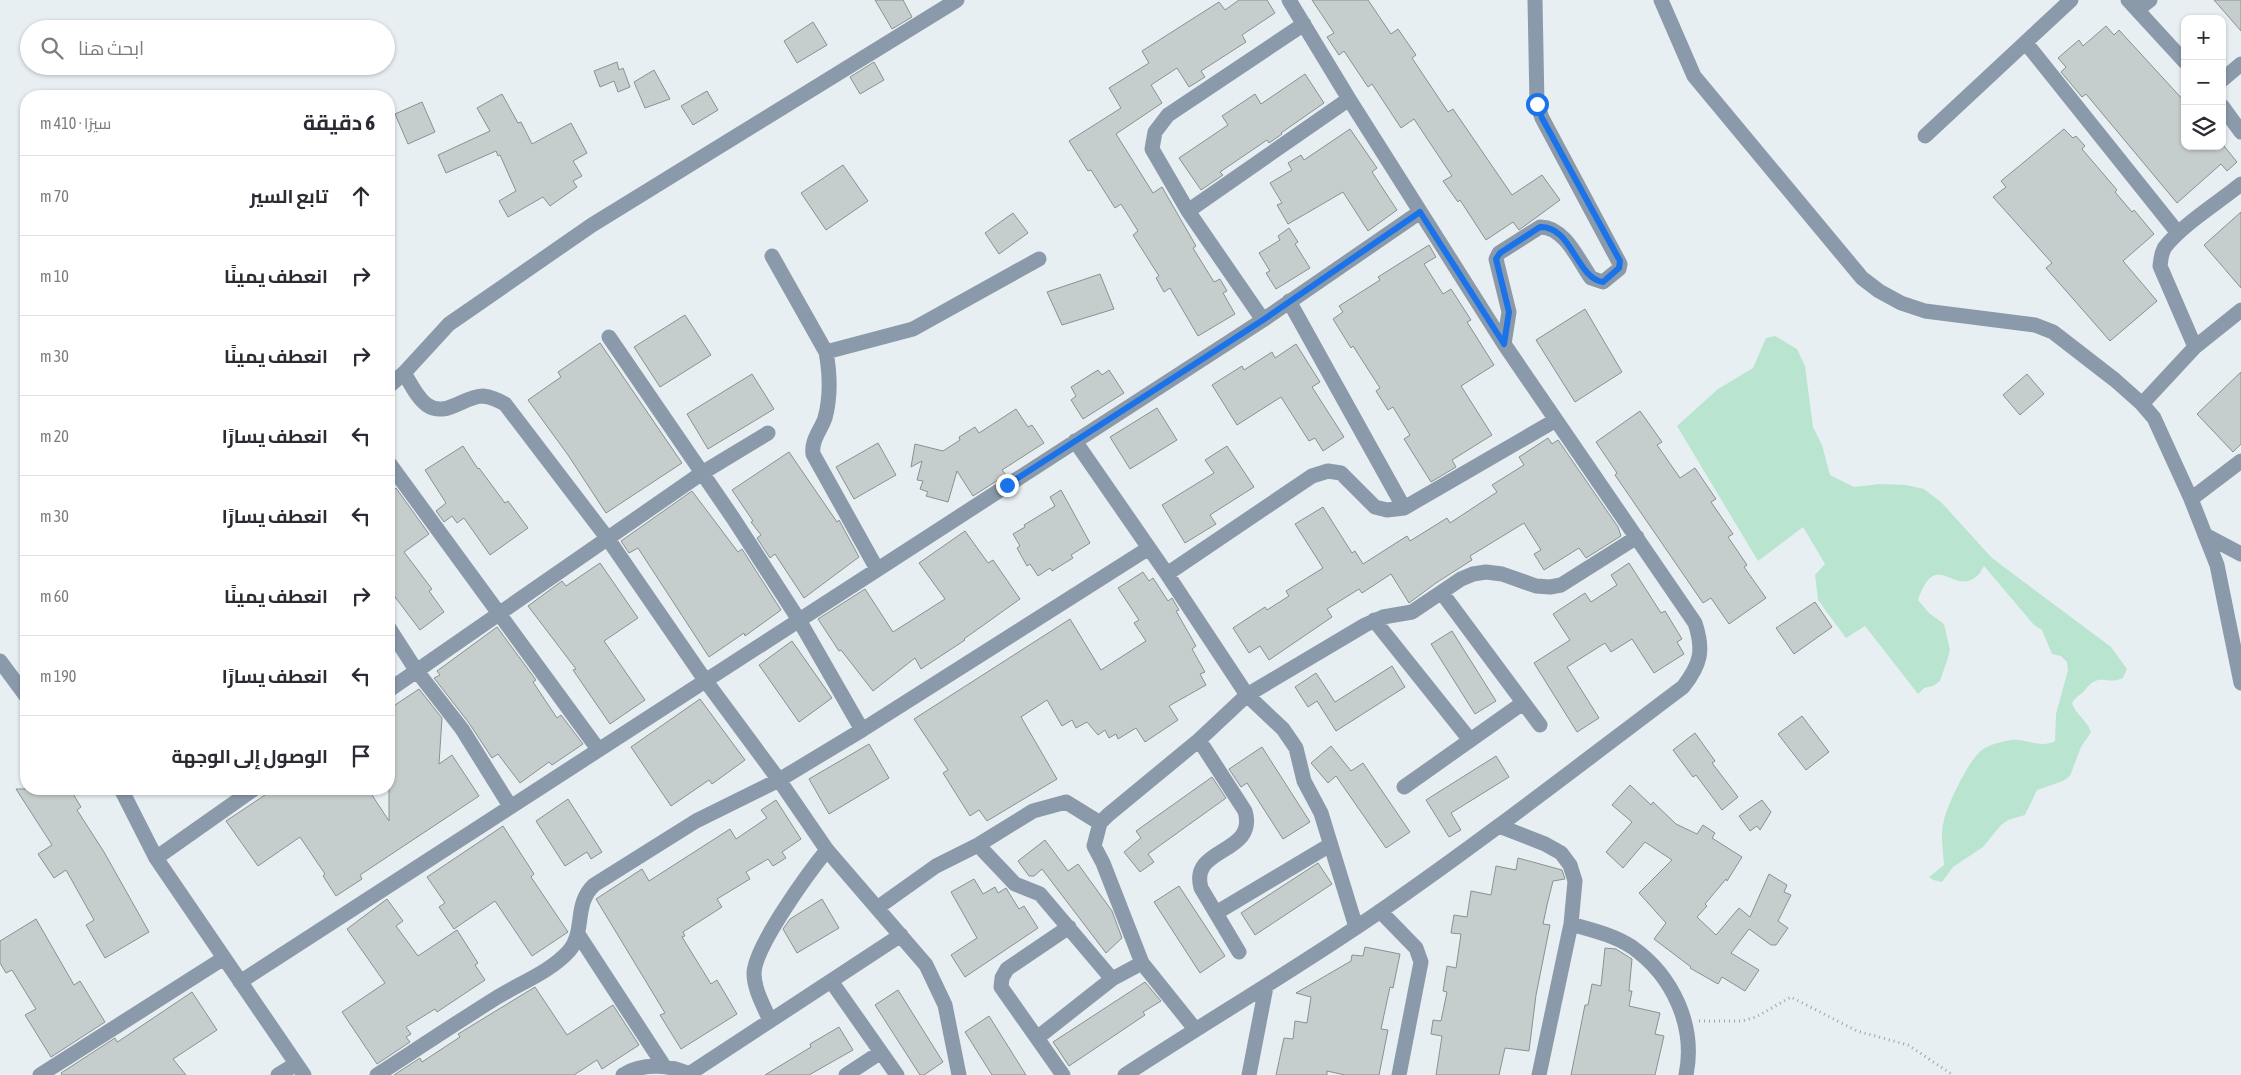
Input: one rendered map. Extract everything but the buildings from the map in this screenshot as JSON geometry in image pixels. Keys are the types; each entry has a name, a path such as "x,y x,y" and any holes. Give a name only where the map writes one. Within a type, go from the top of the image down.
{"street":[{"path":"395,381 449,324 592,225 957,0"},
{"path":"1125,1075 1195,1029 1266,987 1380,911 1499,826 1683,687 1695,672 1700,655 1700,638 1695,623 1504,344 1349,99 1289,0"},
{"path":"1504,344 1509,312 1496,264 1500,253 1540,227 1546,227 1557,232 1591,278 1597,282 1603,282 1619,268 1620,264 1542,118 1537,104 1535,0"},
{"path":"1661,0 1694,76 1862,278 1894,299 1926,311 2035,325 2053,332 2115,380 2142,404 2154,418 2191,499 2217,565 2241,684"},
{"path":"1925,136 2071,0"},
{"path":"2150,0 2133,5 2183,60"},
{"path":"1263,320 1188,211 1152,149 1156,132 1168,115 1304,24"},
{"path":"2026,43 2178,234"},
{"path":"2226,77 2241,64"},
{"path":"1188,211 1349,99"},
{"path":"2226,111 2241,132"},
{"path":"2195,347 2160,266 2164,248 2178,234 2241,184"},
{"path":"240,982 1263,320 1420,212"},
{"path":"772,256 826,352 829,367 828,399 821,429 813,442 813,454 877,569"},
{"path":"826,352 913,329 1039,259"},
{"path":"1289,301 1404,508"},
{"path":"2142,404 2195,347 2241,310"},
{"path":"609,337 799,620 862,730"},
{"path":"404,373 419,396 436,409 445,409 471,398 482,396 494,398 505,404 608,539 705,680 779,780 827,850 926,965 945,1005 959,1075"},
{"path":"1167,574 1312,476 1328,471 1341,473 1375,507 1387,510 1404,508 1556,420"},
{"path":"395,686 702,473 768,433"},
{"path":"1075,441 1167,574 1247,695 1283,729 1296,748 1304,781 1321,813 1356,927"},
{"path":"2191,499 2241,461"},
{"path":"395,471 598,749"},
{"path":"2205,535 2241,554"},
{"path":"1195,1029 1142,963 1103,862 1094,846 1100,823 1199,740 1247,695 1374,620 1412,612 1462,579 1473,574 1486,572 1502,574 1536,586 1550,588 1561,585 1637,538"},
{"path":"378,1075 497,997 557,963 571,949 578,934 583,899 594,885 696,821 779,780 862,730 1149,548"},
{"path":"1442,593 1540,725"},
{"path":"1374,620 1470,740"},
{"path":"395,637 416,670 462,729 510,806"},
{"path":"0,661 20,688"},
{"path":"1404,786 1523,703"},
{"path":"1199,740 1245,811 1247,818 1246,830 1240,839 1205,863 1200,871 1201,888 1238,952"},
{"path":"124,795 156,858 300,1069 278,1075"},
{"path":"156,858 245,795"},
{"path":"877,908 936,866 978,845 1033,811 1066,802 1100,823"},
{"path":"1499,826 1545,844 1560,853 1570,865 1576,881 1571,924 1539,1075"},
{"path":"978,845 1015,884 1040,894 1112,979"},
{"path":"1216,913 1330,845"},
{"path":"770,1020 758,996 754,973 764,942 803,881 827,850"},
{"path":"1380,911 1416,948 1421,962 1398,1075"},
{"path":"1571,924 1610,936 1633,948 1655,968 1674,994 1686,1021 1689,1041 1686,1075"},
{"path":"1063,1075 1001,987 1002,978 1007,969 1069,927"},
{"path":"578,934 664,1066"},
{"path":"623,1075 646,1067 664,1066 690,1074 900,935"},
{"path":"40,1075 224,958"},
{"path":"1037,1038 1112,979 1142,963"},
{"path":"831,981 898,1075"},
{"path":"1249,1075 1266,987"},
{"path":"846,1075 881,1052"}],"path":[{"path":"1686,1021 1742,1021 1756,1018 1791,997 1857,1031 1908,1044 1953,1075"}],"green space":[{"path":"1775,336 1797,349 1805,366 1813,427 1822,445 1830,475 1854,487 1880,484 1906,485 1924,489 1941,502 1992,558 2111,647 2127,669 2123,678 2112,681 2099,680 2090,684 2072,703 2091,732 2081,747 2070,776 2063,781 2037,790 2025,815 2008,820 2001,825 1983,847 1953,867 1942,882 1929,877 1944,865 1942,836 1944,820 1954,793 1965,772 1977,755 1992,745 2011,740 2022,740 2038,744 2055,741 2056,714 2068,670 2067,662 2061,656 2052,654 2042,630 2034,625 1984,566 1978,575 1969,581 1961,581 1939,575 1932,577 1925,585 1918,600 1929,613 1944,624 1950,650 1940,681 1933,686 1924,688 1918,694 1865,626 1846,638 1818,600 1815,575 1825,564 1803,527 1758,561 1677,426 1718,389 1753,368 1766,338"}],"route":[{"path":"1007,485 1263,320 1420,212 1504,344 1509,312 1496,259 1500,253 1540,227 1546,227 1557,232 1591,278 1597,282 1603,282 1619,268 1620,261 1542,118 1537,104"}]}
